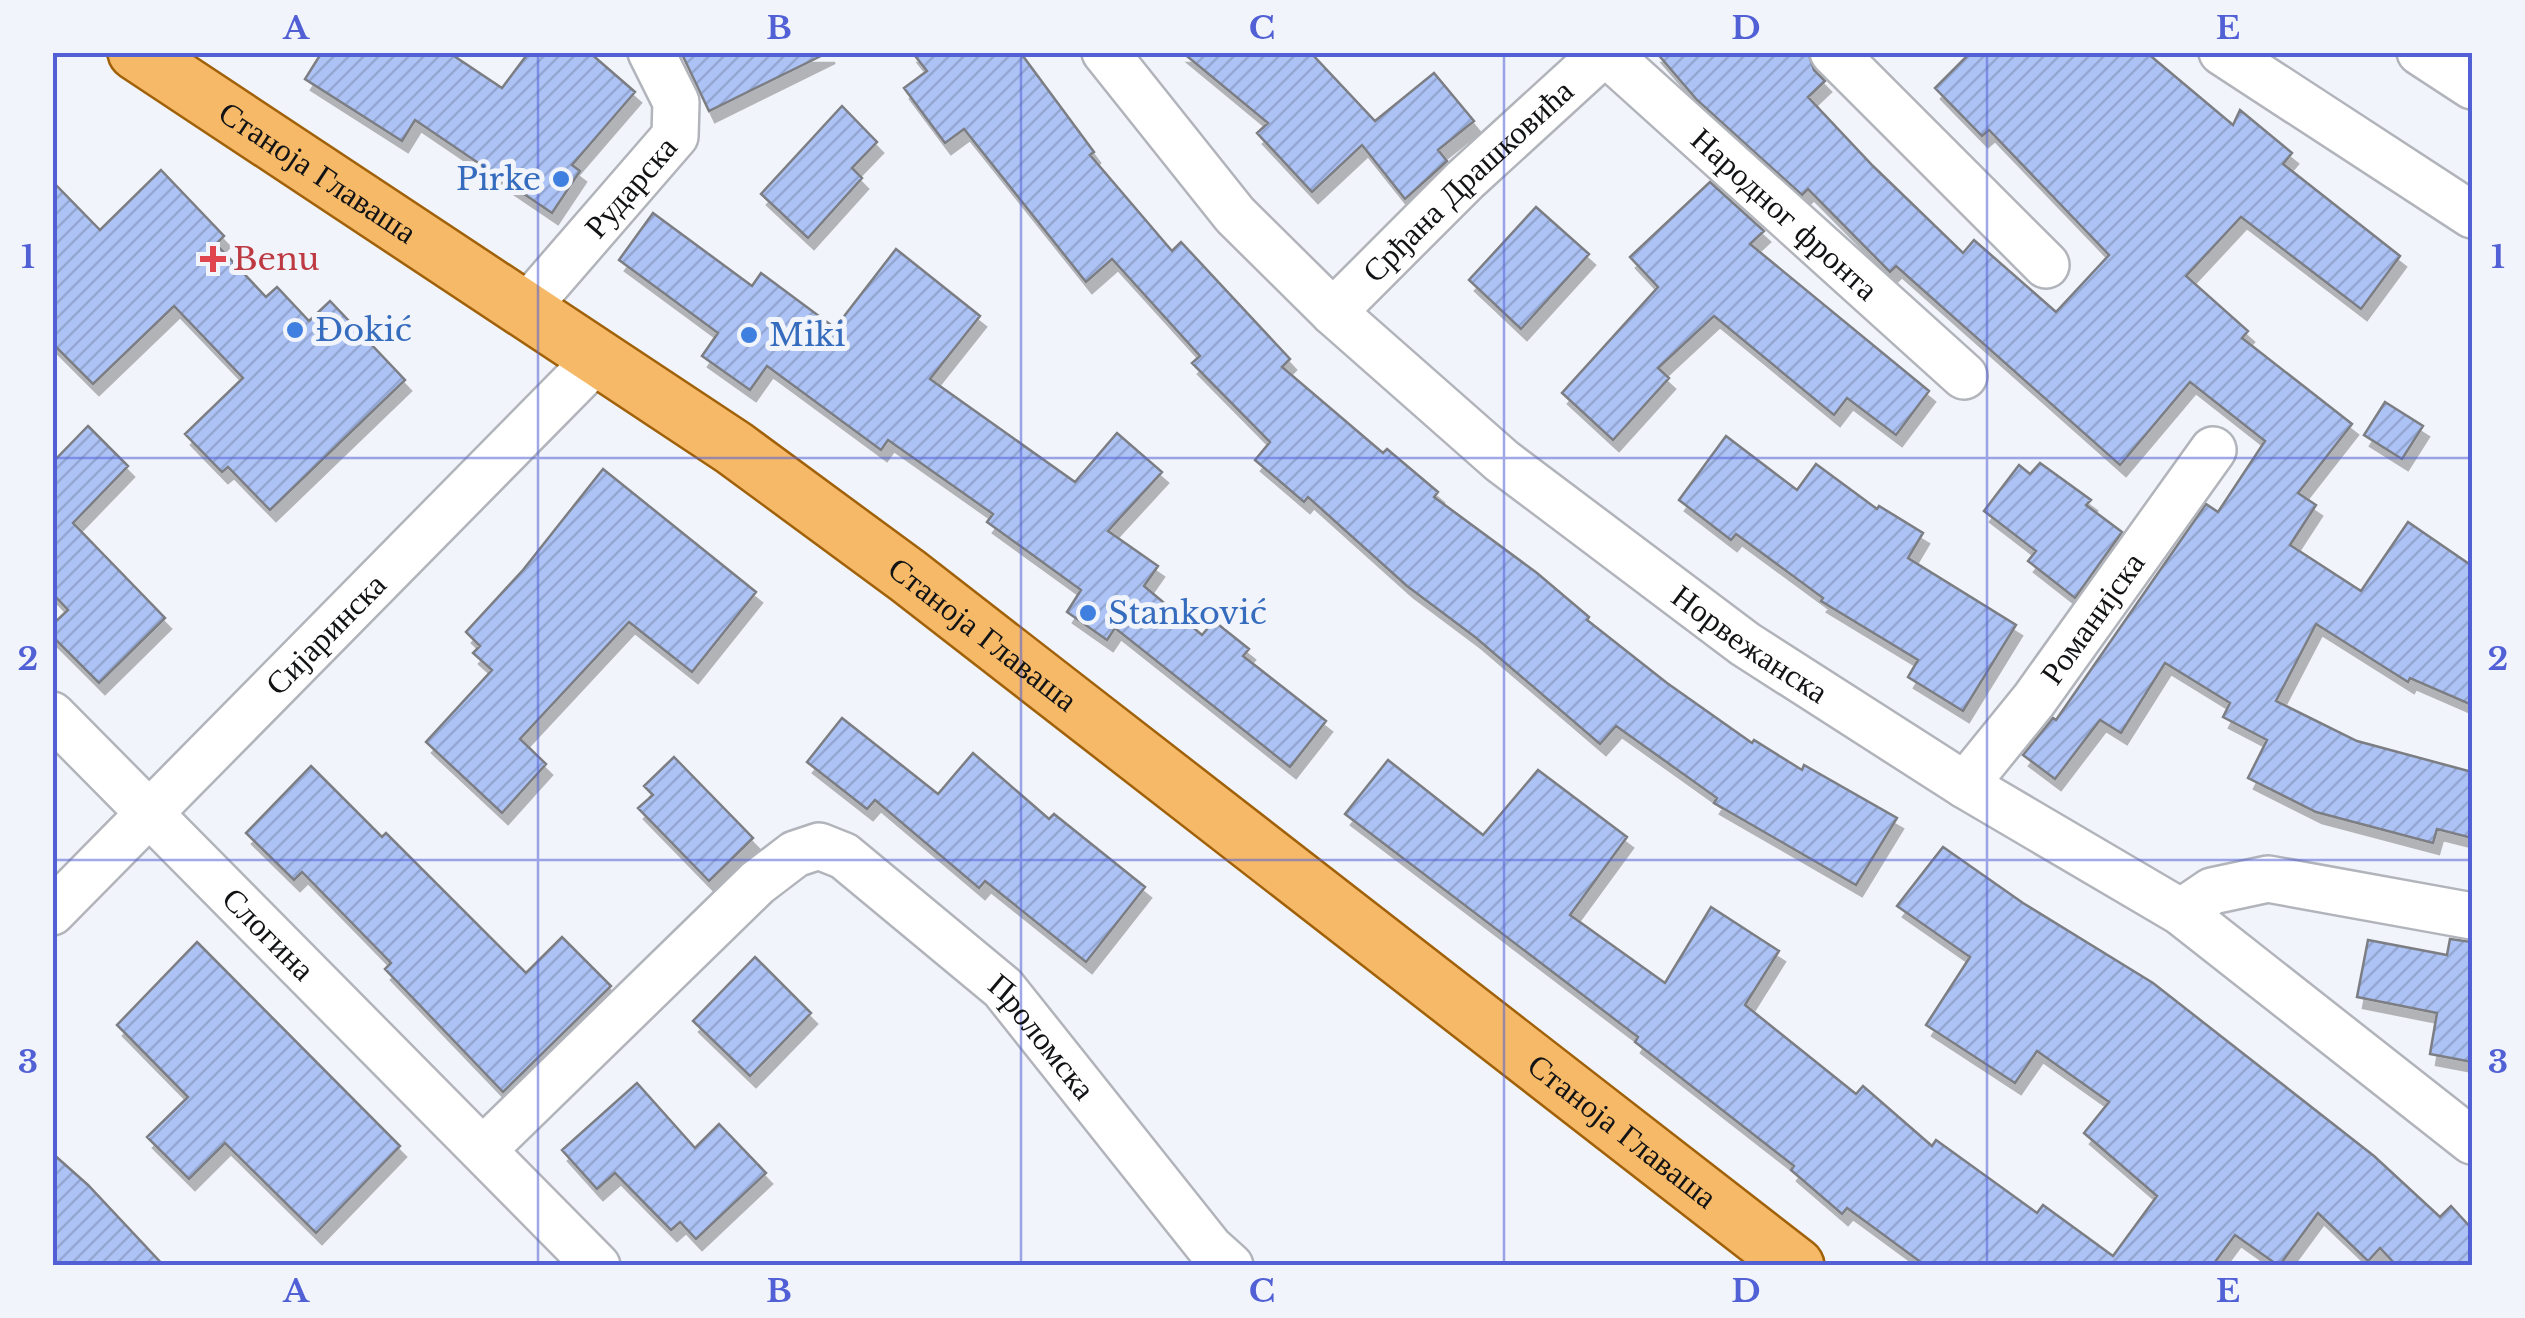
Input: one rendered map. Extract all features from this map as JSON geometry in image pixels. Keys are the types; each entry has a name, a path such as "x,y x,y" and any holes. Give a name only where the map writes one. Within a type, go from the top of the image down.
{"main road":[{"name":"Станоја Главаша","path":"136,52 734,448 908,576 1796,1266"}],"street":[{"name":"Рударска","path":"526,308 674,136 676,102 651,52"},
{"name":"Норвежанска","path":"1105,52 1235,215 1333,312 1502,461 1745,644 1965,785 2180,912 2472,1141"},
{"path":"1833,52 2046,265"},
{"path":"2222,52 2472,215"},
{"path":"2420,52 2472,86"},
{"name":"Срђана Драшковића","path":"1333,312 1594,56"},
{"name":"Народног фронта","path":"1594,56 1964,376"},
{"name":"Сијаринска","path":"52,912 598,358"},
{"name":"Романијска","path":"1965,785 2034,700 2213,450"},
{"name":"Слогина","path":"52,715 598,1266"},
{"name":"Проломска","path":"484,1149 757,882 795,854 819,846 844,856 1003,988 1210,1248 1230,1266"},
{"path":"2180,912 2212,891 2268,879 2472,916"}],"building":[{"path":"322,52 448,52 502,88 529,52 589,52 635,92 572,165 580,171 552,213 415,120 402,141 305,79"},
{"path":"681,52 829,52 709,111"},
{"path":"912,52 1020,52 1094,152 1090,155 1172,251 1181,242 1290,359 1282,367 1383,453 1387,449 1438,492 1434,497 1537,573 1589,617 1587,620 1667,683 1752,743 1754,740 1802,770 1804,765 1897,818 1856,885 1714,803 1717,798 1616,726 1600,744 1475,637 1407,586 1308,497 1304,502 1255,460 1270,442 1192,363 1200,356 1112,259 1086,282 964,129 945,143 904,88 927,71"},
{"path":"1182,52 1310,52 1375,121 1434,73 1474,121 1438,150 1447,161 1405,199 1362,145 1312,192 1257,133 1268,123"},
{"path":"1656,52 1808,52 1814,70 1825,81 1808,97 1873,166 1963,253 1974,240 2056,312 2109,255 1989,130 1982,136 1935,88 1971,52 2146,52 2233,125 2240,110 2292,153 2283,164 2400,256 2361,309 2241,217 2186,276 2248,331 2242,338 2352,424 2298,493 2316,505 2290,545 2361,591 2408,522 2472,566 2472,705 2410,678 2408,682 2316,624 2276,701 2357,741 2472,772 2472,838 2437,829 2433,843 2316,812 2248,778 2267,740 2223,717 2230,703 2165,663 2121,733 2100,720 2055,779 2023,755 2053,718 2056,720 2206,504 2218,512 2265,441 2190,382 2120,465 1896,266 1890,272 1808,189 1802,195 1697,100"},
{"path":"842,106 877,142 852,168 862,178 808,238 761,194"},
{"path":"161,170 224,236 216,244 266,297 277,287 309,321 330,301 405,380 270,510 228,467 222,472 185,434 243,378 174,306 93,384 52,343 52,181 100,230"},
{"path":"1710,182 1764,231 1750,244 1929,391 1896,435 1847,398 1834,415 1714,316 1658,368 1669,378 1613,440 1562,393 1658,287 1630,257"},
{"path":"1536,207 1589,254 1521,329 1469,280"},
{"path":"653,213 752,286 761,273 835,328 896,249 980,316 930,379 1075,482 1117,433 1162,472 1108,531 1158,566 1144,586 1202,635 1214,621 1249,649 1243,656 1326,721 1290,767 1115,628 1107,640 1067,612 1081,590 987,522 993,514 888,440 881,450 767,366 750,390 702,356 718,333 619,260"},
{"path":"2385,402 2423,426 2402,459 2364,435"},
{"path":"88,426 128,466 73,523 165,618 99,683 52,636 52,625 68,610 52,593 52,463"},
{"path":"1726,436 1797,490 1816,464 1877,509 1879,506 1923,533 1908,558 2016,625 1963,711 1908,677 1918,660 1821,601 1823,598 1736,534 1731,540 1679,500"},
{"path":"2040,463 2091,500 2086,505 2122,532 2075,598 2028,561 2036,551 1984,511 2019,465 2030,474"},
{"path":"603,469 756,592 692,672 629,622 520,739 546,764 502,813 426,742 492,670 473,653 480,646 466,632 523,570"},
{"path":"842,718 938,794 973,753 1049,819 1054,814 1145,887 1086,962 985,881 979,888 875,800 867,809 807,762"},
{"path":"674,757 753,838 709,881 638,808 653,795 644,786"},
{"path":"1388,760 1483,835 1538,770 1627,837 1570,915 1665,983 1711,907 1779,951 1745,1005 1856,1094 1863,1086 1932,1146 1936,1140 2037,1213 2043,1205 2113,1256 2157,1196 2084,1133 2109,1102 2037,1051 2015,1083 1926,1025 1970,957 1897,906 1943,847 2023,903 2153,983 2374,1156 2440,1217 2451,1206 2472,1229 2472,1266 2397,1266 2380,1248 2368,1261 2318,1213 2279,1266 2235,1235 2212,1266 1926,1266 1847,1208 1842,1214 1791,1170 1794,1166 1635,1042 1638,1037 1345,814"},
{"path":"311,766 382,837 386,833 526,973 562,937 611,986 503,1092 385,969 391,963 302,872 294,880 246,833"},
{"path":"2450,939 2472,942 2472,1062 2430,1054 2437,1013 2357,997 2368,940 2447,955"},
{"path":"197,942 400,1146 316,1233 225,1143 189,1179 147,1137 188,1097 117,1025"},
{"path":"755,957 811,1013 750,1076 693,1021"},
{"path":"637,1083 695,1148 719,1124 766,1173 696,1239 680,1222 671,1230 615,1173 597,1189 562,1150"},
{"path":"52,1153 88,1185 164,1266 52,1266"}],"place":[{"name":"Pirke","path":"561,179"},
{"name":"Benu","path":"213,259"},
{"name":"Đokić","path":"295,330"},
{"name":"Miki","path":"749,335"},
{"name":"Stanković","path":"1088,613"}]}
